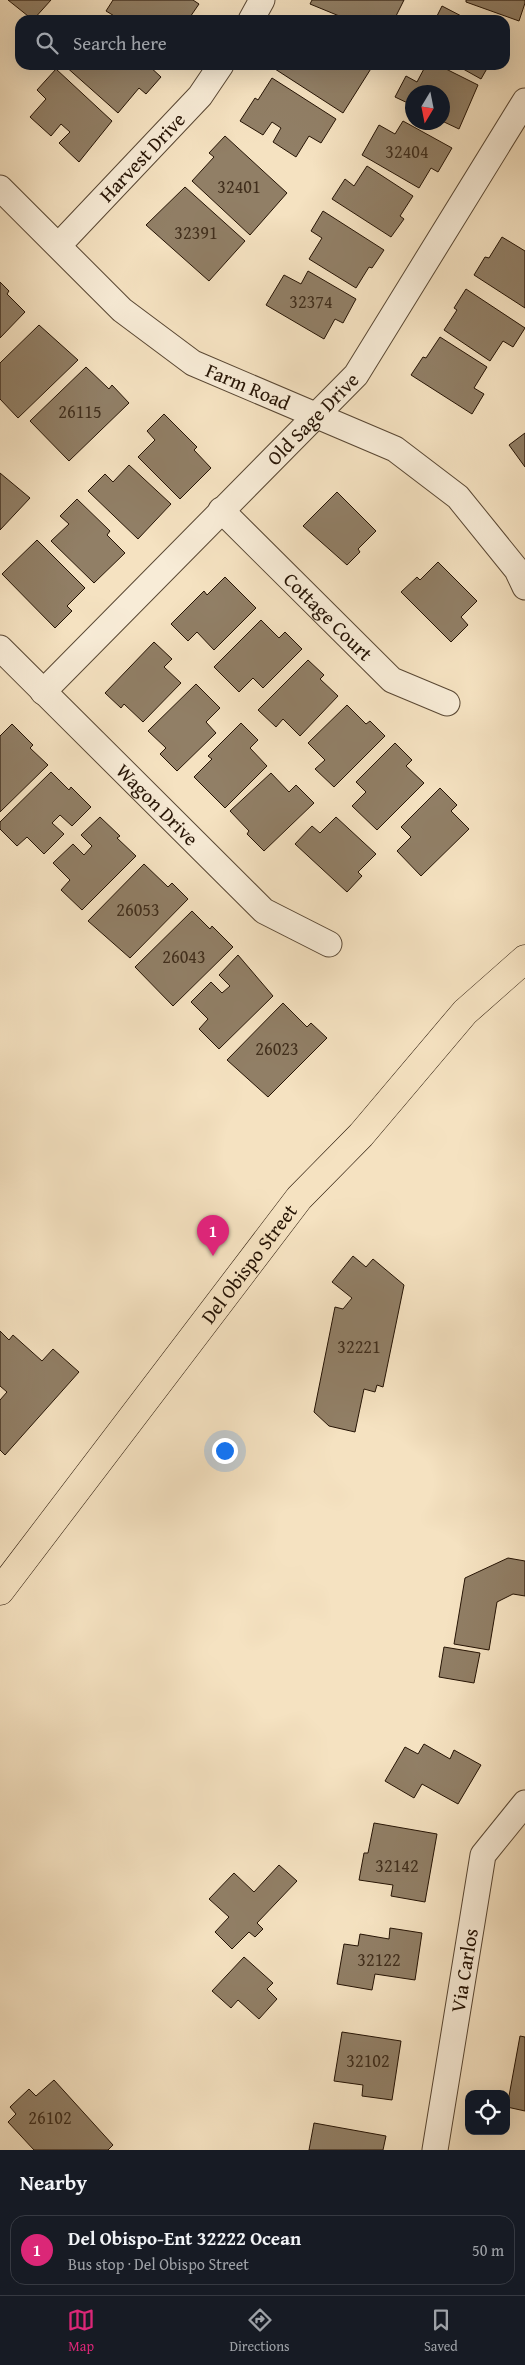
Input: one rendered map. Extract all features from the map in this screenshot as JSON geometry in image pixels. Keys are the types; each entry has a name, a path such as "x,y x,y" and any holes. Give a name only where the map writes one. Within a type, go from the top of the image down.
{"main road":[{"name":"Del Obispo Street","path":"0,1592 299,1198 361,1136 465,1012 525,959"}],"street":[{"path":"254,15 262,0"},
{"name":"Harvest Drive","path":"59,245 200,96 218,70"},
{"name":"Old Sage Drive","path":"43,692 356,375 525,101"},
{"name":"Farm Road","path":"0,188 122,310 193,363 395,449 458,497 516,570 525,587"},
{"name":"Cottage Court","path":"221,510 392,680 447,703"},
{"name":"Wagon Drive","path":"0,648 264,911 329,944"},
{"name":"Via Carlos","path":"435,2150 483,1855 525,1803"}],"building":[{"path":"8,0 51,0 38,15 27,15"},
{"path":"113,0 193,0 199,4 191,15 113,15 106,11"},
{"path":"312,0 404,0 396,15 337,15 310,4"},
{"path":"466,0 525,0 519,21 510,18 510,15 502,15 466,2"},
{"path":"442,6 459,15 438,15"},
{"path":"57,70 112,121 79,162 59,143 70,132 61,124 51,136 30,117 46,99 37,90"},
{"path":"70,70 153,70 161,77 146,94 139,88 118,113"},
{"path":"277,70 370,70 343,113"},
{"path":"423,70 448,70 478,85 459,129 450,125 450,85 405,85 405,102 395,97 406,76 417,82"},
{"path":"465,70 486,70 481,79"},
{"path":"272,78 336,119 321,143 309,136 296,157 273,142 281,128 272,122 263,135 240,121 255,98 258,100"},
{"path":"403,121 405,122 405,130 419,130 452,148 438,172 431,168 419,188 362,155 379,125 395,134"},
{"path":"225,136 287,193 250,235 192,181 214,157 209,153"},
{"path":"367,166 413,196 400,216 404,219 391,237 332,199 345,179 354,186"},
{"path":"185,187 245,241 209,281 146,225"},
{"path":"323,211 384,250 372,268 369,267 356,288 309,259 322,238 311,231"},
{"path":"502,237 525,251 525,308 474,275 485,257 489,258"},
{"path":"308,271 356,299 343,323 335,319 324,339 266,305 284,275 301,284"},
{"path":"0,282 9,291 7,294 25,312 0,338"},
{"path":"466,289 525,328 513,347 503,341 490,361 444,330 457,310 454,308"},
{"path":"39,325 78,360 18,418 0,399 0,363"},
{"path":"440,337 487,367 474,388 484,394 472,414 411,375 423,357 426,358"},
{"path":"86,367 109,389 112,385 129,403 69,461 30,421"},
{"path":"164,414 197,447 194,450 211,468 180,499 138,457 155,440 147,431"},
{"path":"525,433 525,467 509,445"},
{"path":"129,465 171,504 138,539 88,491 105,474 113,482"},
{"path":"0,473 30,498 0,530"},
{"path":"337,492 376,531 358,549 360,552 347,565 303,526"},
{"path":"77,499 110,531 107,535 125,553 94,583 51,541 69,524 60,516"},
{"path":"37,540 85,588 67,606 72,611 55,628 2,574"},
{"path":"438,562 477,601 461,617 468,625 451,642 401,592 417,577 420,580"},
{"path":"225,577 256,608 214,650 197,632 188,641 171,624 204,591 207,595"},
{"path":"261,620 279,638 285,632 302,649 263,688 253,678 239,692 214,667"},
{"path":"154,642 172,659 164,667 181,683 143,722 124,704 121,708 105,693"},
{"path":"308,660 324,675 320,679 338,696 300,736 283,719 276,727 258,710"},
{"path":"196,684 220,708 206,722 216,733 177,771 160,754 166,748 148,731"},
{"path":"347,705 366,724 370,721 385,736 334,787 315,769 325,760 308,743"},
{"path":"241,723 258,740 250,748 267,766 225,808 194,777 212,759 208,756"},
{"path":"12,724 33,745 30,748 48,765 0,812 0,736"},
{"path":"395,743 412,760 406,766 424,783 377,830 352,806 366,792 356,782"},
{"path":"51,772 69,790 71,787 91,807 72,826 60,815 52,823 64,834 44,854 27,837 17,846 0,829 0,822"},
{"path":"271,773 289,792 296,785 314,803 264,851 247,834 249,831 230,811"},
{"path":"440,788 457,805 451,811 469,829 421,876 397,851 411,837 401,827"},
{"path":"100,817 120,836 117,838 136,856 82,910 61,890 70,880 53,863 73,844 84,855 92,846 81,835"},
{"path":"336,817 376,854 358,872 362,876 347,892 295,844 312,826 320,833"},
{"path":"144,864 168,887 172,883 188,899 130,958 88,921"},
{"path":"192,911 210,929 212,926 233,947 173,1006 135,967"},
{"path":"238,955 273,996 219,1049 199,1029 208,1019 191,1002 211,982 222,993 230,986 219,975"},
{"path":"283,1003 307,1027 311,1023 327,1038 268,1097 227,1060"},
{"path":"353,1256 366,1267 373,1259 404,1285 383,1387 377,1385 375,1392 364,1389 355,1432 329,1426 314,1412 335,1307 343,1309 352,1298 332,1282"},
{"path":"0,1331 9,1340 13,1335 42,1361 53,1349 79,1372 5,1455 0,1450 0,1400 7,1392 0,1386"},
{"path":"508,1558 525,1561 525,1596 513,1594 497,1602 489,1650 454,1644 465,1578"},
{"path":"444,1647 480,1653 474,1683 439,1677"},
{"path":"424,1744 450,1759 454,1750 481,1765 458,1804 422,1784 414,1798 385,1781 405,1747 418,1754"},
{"path":"374,1823 437,1834 425,1902 391,1896 393,1885 359,1880 364,1853 368,1853"},
{"path":"279,1865 297,1881 257,1923 263,1929 255,1937 249,1932 232,1949 215,1932 229,1917 209,1899 234,1873 254,1892"},
{"path":"390,1928 422,1933 415,1980 375,1974 372,1990 337,1984 344,1944 358,1946 360,1934 389,1939"},
{"path":"244,1957 273,1983 267,1989 277,1999 259,2019 238,2000 231,2008 212,1991"},
{"path":"342,2032 401,2041 392,2100 362,2096 363,2085 334,2081"},
{"path":"520,2036 525,2037 525,2111 510,2108 510,2091"},
{"path":"54,2080 113,2145 108,2150 34,2150 8,2122 16,2114 10,2107 29,2089 36,2096"},
{"path":"314,2123 386,2136 383,2150 309,2150"}],"place":[{"name":"Del Obispo-Ent 32222 Ocean","path":"213,1256"}]}
